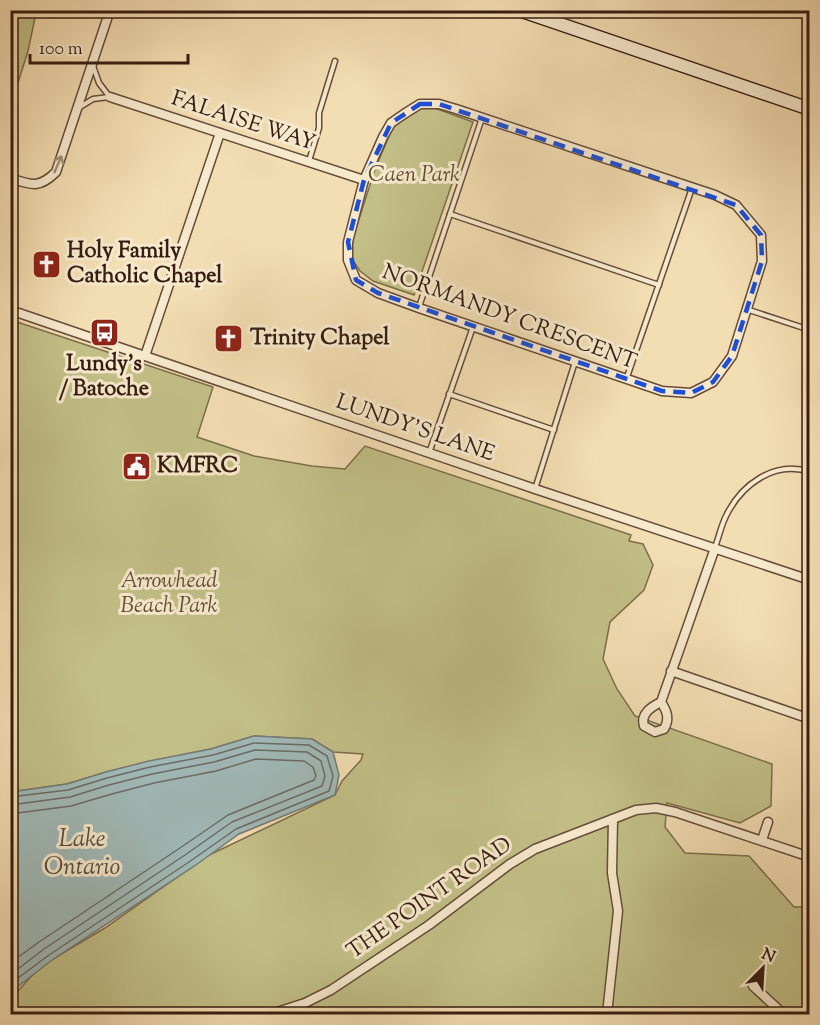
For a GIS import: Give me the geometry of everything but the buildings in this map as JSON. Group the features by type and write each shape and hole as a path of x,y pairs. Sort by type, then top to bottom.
{"main road":[{"path":"519,10 810,109"}],"street":[{"path":"10,178 32,185 47,181 56,172 110,10"},
{"name":"FALAISE WAY","path":"110,97 364,180"},
{"name":"NORMANDY CRESCENT","path":"420,104 439,104 482,117 715,195 736,205 761,235 762,261 732,357 713,382 691,393 662,391 419,308 378,292 356,280 348,260 348,242 364,180 391,123 420,104"},
{"path":"145,356 220,133"},
{"name":"LUNDY'S LANE","path":"10,310 535,489 809,577"},
{"path":"661,702 715,548"},
{"path":"671,671 810,719"},
{"name":"THE POINT ROAD","path":"271,1014 305,1003 331,990 429,925 510,864 535,849 636,810 657,808 675,812 810,857"},
{"path":"607,1014 618,911 612,873 612,819"},
{"path":"762,840 768,822"},
{"path":"753,986 781,1014"}],"lane":[{"path":"309,162 319,128 319,113 335,61"},
{"path":"92,65 99,83 110,97"},
{"path":"78,108 93,99 110,97"},
{"path":"419,308 482,117"},
{"path":"626,379 692,188"},
{"path":"450,214 658,285"},
{"path":"748,309 810,330"},
{"path":"429,453 473,326"},
{"path":"535,489 575,361"},
{"path":"450,394 554,430"},
{"path":"715,548 726,516 746,487 773,471 788,468 810,472"}],"highlighted area":[{"path":"420,104 439,104 736,205 761,235 762,261 732,356 713,382 691,393 662,391 378,293 356,280 348,242 364,180 391,123"}],"green space":[{"path":"11,10 36,13 28,51 11,105"},
{"name":"Caen Park","path":"432,107 473,122 414,295 373,281 360,271 352,259 351,244 375,169 393,127 417,108"},
{"name":"Arrowhead Beach Park","path":"11,320 213,387 197,437 254,456 345,469 365,446 631,535 629,541 643,544 653,565 644,590 610,622 603,659 617,689 635,716 772,764 771,806 740,823 667,803 665,827 685,853 749,856 794,907 809,907 809,1014 11,1014 10,996 17,992 41,966 105,928 207,856 335,795 342,781 361,760 363,754 333,752 312,739 254,736 211,749 106,772 67,784 11,792"}],"water":[{"name":"Lake Ontario","path":"254,736 312,739 333,752 339,775 335,795 239,834 52,960 11,992 11,792 67,784 106,772 211,749"}],"place":[{"name":"Holy Family Catholic Chapel","path":"46,265"},
{"name":"Lundy's / Batoche","path":"104,333"},
{"name":"Trinity Chapel","path":"229,339"},
{"name":"KMFRC","path":"136,467"}]}
